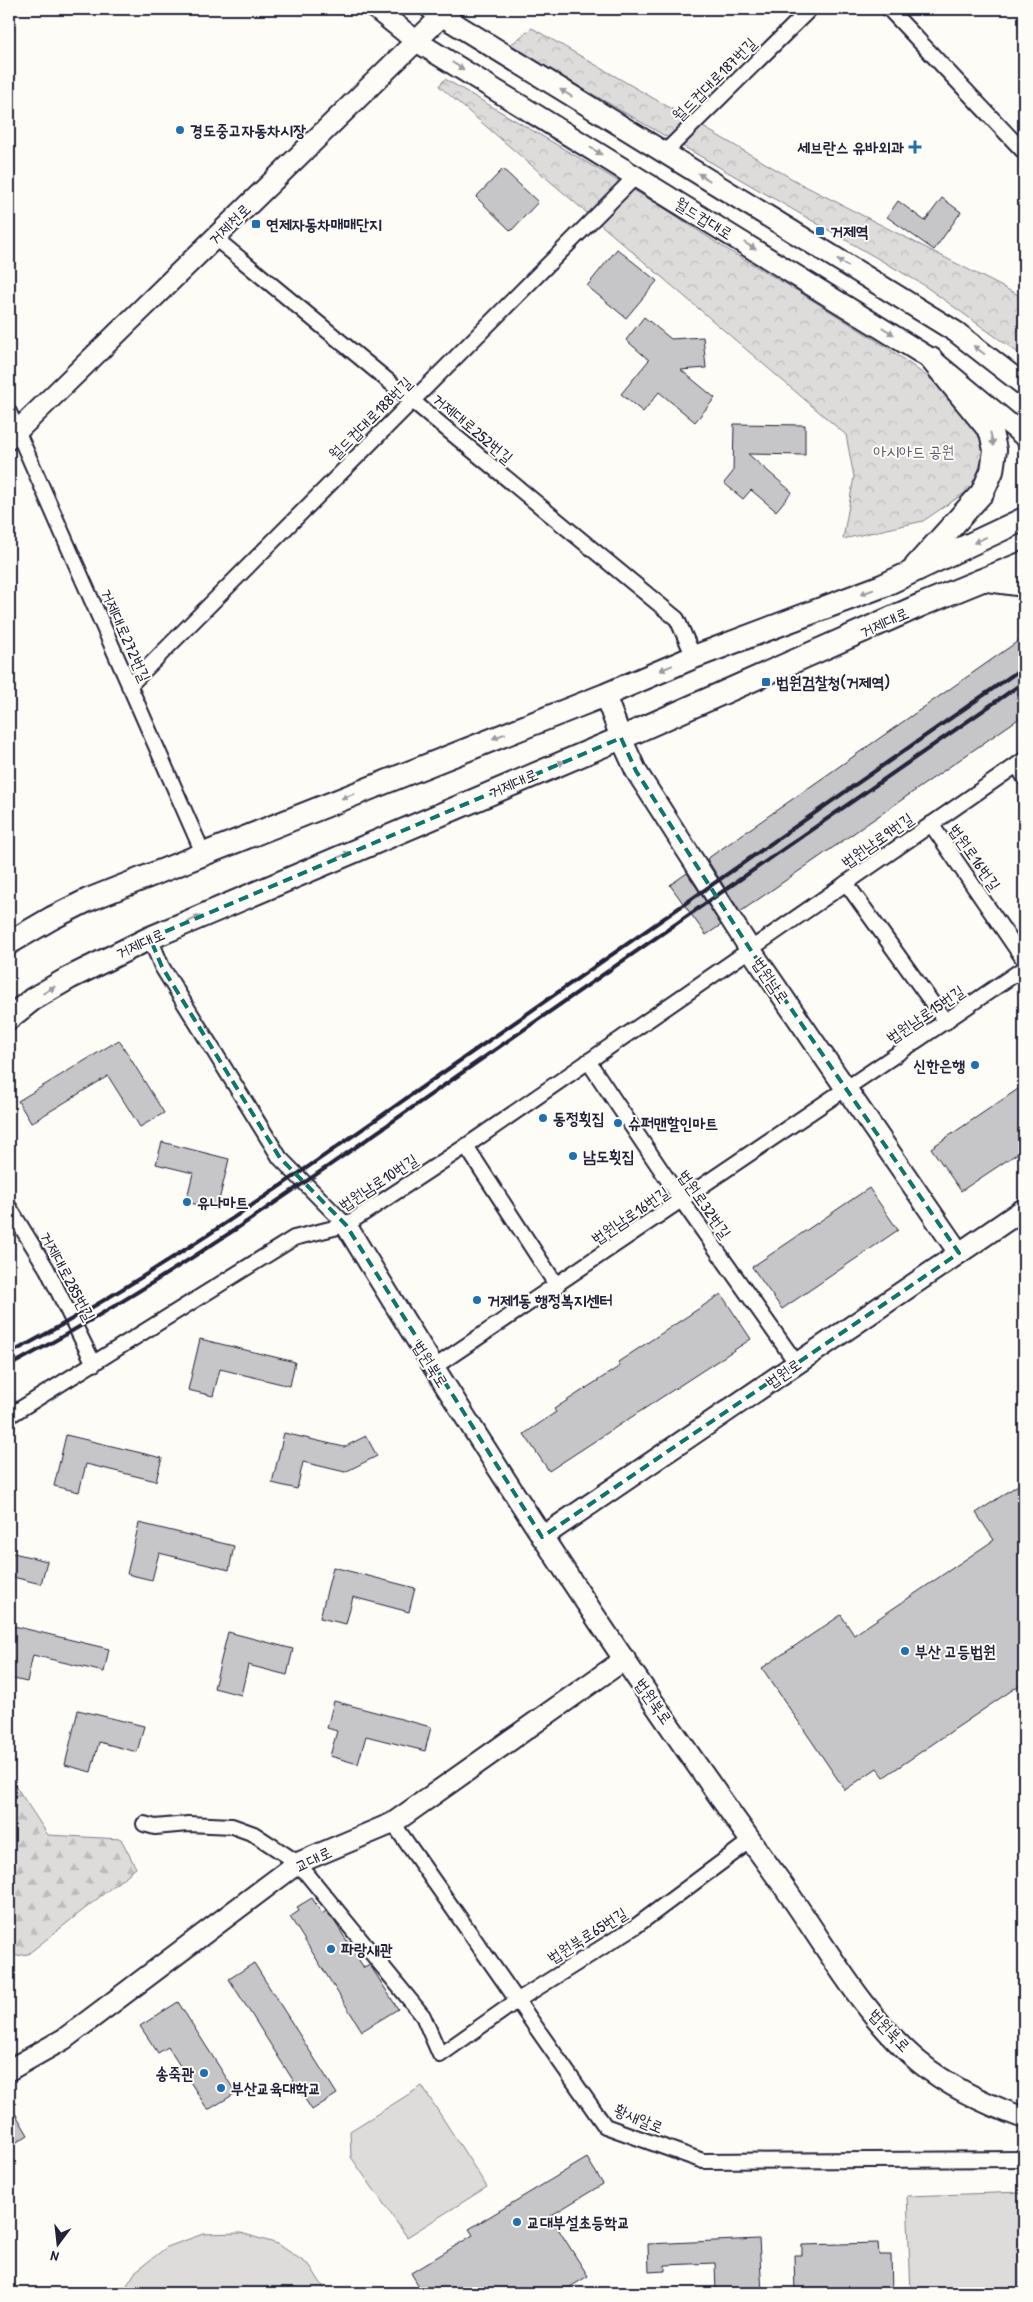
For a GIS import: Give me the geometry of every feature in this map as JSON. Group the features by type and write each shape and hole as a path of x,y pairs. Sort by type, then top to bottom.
{"main road":[{"name":"월드컵대로","path":"376,9 416,41 931,359 1024,436"},
{"name":"거제천로","path":"13,435 416,41 440,11"},
{"path":"440,11 664,153 956,332 1024,385"},
{"path":"911,572 982,493 992,471 994,450 991,432 931,359"},
{"path":"1001,366 1024,375"},
{"name":"거제대로","path":"9,944 52,918 88,900 605,695 694,657 882,586 1024,519"},
{"name":"거제대로","path":"9,1018 33,999 69,978 150,938 621,738 980,580 1024,563"},
{"path":"980,580 1017,585 1024,584"},
{"name":"법원남로","path":"605,695 636,771 750,949 959,1254"},
{"name":"법원로","path":"542,1537 1024,1209"},
{"name":"법원북로","path":"346,1225 433,1368 542,1537 750,1841 876,2018 919,2062 965,2092 1024,2118"},
{"name":"교대로","path":"9,2070 64,2039 298,1863 393,1824 625,1658"}],"street":[{"name":"월드컵대로187번길","path":"664,153 810,9"},
{"path":"889,9 1024,152"},
{"name":"월드컵대로188번길","path":"130,686 636,176"},
{"name":"거제대로252번길","path":"215,238 677,620 694,657"},
{"name":"거제대로272번길","path":"9,412 13,435 130,686 203,853"},
{"name":"법원남로9번길","path":"750,949 931,824 1022,767"},
{"name":"법원로16번길","path":"931,824 1024,960"},
{"path":"846,883 946,1022"},
{"path":"150,938 162,967 280,1158 346,1225"},
{"name":"법원남로10번길","path":"9,1416 294,1238 346,1225 466,1146 750,949"},
{"name":"법원남로15번길","path":"846,1089 1024,968"},
{"name":"법원로32번길","path":"588,1061 682,1201 797,1364"},
{"name":"법원남로16번길","path":"433,1368 846,1089"},
{"path":"466,1146 557,1286"},
{"name":"거제대로285번길","path":"9,1207 47,1269 94,1364"},
{"path":"144,1824 154,1827 188,1824 232,1826 254,1834 298,1863"},
{"name":"황새알로","path":"393,1824 605,2126 703,2161 1024,2159"},
{"name":"법원북로65번길","path":"298,1863 423,2016 440,2055 518,2000 636,1926 750,1841"}],"highlighted area":[{"path":"621,738 636,771 750,949 959,1253 542,1537 346,1225 280,1158 162,967 150,938"}],"green space":[{"path":"532,28 803,185 1024,298 1024,357 922,284 509,46"},
{"name":"아시아드 공원","path":"445,79 664,208 723,247 885,346 936,383 981,429 986,454 978,484 923,521 843,539 854,477 846,435 439,86"},
{"path":"9,1776 48,1835 121,1839 136,1868 28,1954 9,1957"},
{"path":"422,2086 487,2187 407,2237 351,2157 350,2131"},
{"path":"1024,2192 1024,2293 911,2293 907,2196"},
{"path":"241,2233 278,2244 310,2266 327,2293 122,2293 136,2271 167,2247 203,2234"}],"building":[{"path":"503,169 538,202 511,231 476,197"},
{"path":"942,198 961,212 934,250 887,217 898,201 925,221"},
{"path":"617,249 657,281 626,318 587,286"},
{"path":"644,317 671,339 703,337 706,368 681,370 715,398 695,422 659,392 643,412 621,394 649,360 626,340"},
{"path":"734,424 805,425 805,455 748,454 792,492 776,511 751,490 743,499 724,483 733,472"},
{"path":"1024,637 1024,715 740,912 707,859"},
{"path":"687,873 721,925 706,935 670,885"},
{"path":"119,1040 164,1113 140,1127 108,1076 31,1123 18,1101"},
{"path":"1024,1085 1024,1149 961,1191 931,1148"},
{"path":"162,1142 229,1159 217,1209 186,1202 193,1173 156,1164"},
{"path":"869,1188 898,1230 782,1309 752,1267"},
{"path":"721,1294 751,1339 549,1471 524,1434 556,1412 554,1409 620,1366 618,1362"},
{"path":"200,1339 295,1362 290,1386 220,1369 213,1396 188,1390"},
{"path":"284,1433 344,1447 366,1436 377,1456 345,1472 303,1462 297,1489 272,1483"},
{"path":"66,1435 162,1458 156,1481 86,1464 79,1492 54,1486"},
{"name":"부산 고등법원","path":"1024,1481 1024,1682 884,1777 877,1768 845,1790 762,1668 841,1615 854,1635 994,1540 976,1513"},
{"path":"139,1523 234,1546 229,1570 159,1553 152,1580 127,1574"},
{"path":"9,1552 47,1561 41,1584 9,1576"},
{"path":"333,1567 415,1588 409,1612 353,1597 346,1624 320,1618"},
{"path":"14,1626 109,1649 104,1672 33,1655 27,1682 9,1678 9,1648"},
{"path":"228,1632 293,1649 287,1675 248,1665 241,1695 214,1688"},
{"path":"334,1701 431,1727 425,1751 366,1736 358,1764 330,1756 337,1731 327,1728"},
{"path":"78,1710 144,1726 137,1752 99,1742 91,1772 65,1765"},
{"name":"파랑새관","path":"312,1898 322,1914 326,1911 333,1919 364,1968 370,1965 398,2009 362,2031 290,1917 299,1911 297,1907"},
{"path":"254,1963 337,2094 312,2110 229,1979"},
{"name":"송죽관","path":"178,2002 236,2093 208,2110 168,2047 158,2053 140,2026"},
{"path":"9,2103 28,2135 9,2147"},
{"name":"교대부설초등학교","path":"587,2158 603,2184 550,2216 588,2276 560,2293 487,2293 483,2286 471,2293 423,2293 411,2273 473,2235 469,2229"},
{"path":"759,2239 762,2293 716,2293 715,2263 665,2265 665,2271 649,2272 648,2244"},
{"path":"878,2243 879,2255 891,2255 892,2293 795,2293 794,2255 802,2255 802,2245"}],"railway":[{"path":"9,1354 68,1322 238,1215 1024,667"},
{"path":"9,1366 129,1297 245,1223 360,1145 1024,682"}],"place":[{"name":"경도중고자동차시장","path":"180,130"},
{"name":"세브란스 유바외과","path":"915,147"},
{"name":"연제자동차매매단지","path":"256,224"},
{"name":"거제역","path":"820,231"},
{"name":"법원검찰청(거제역)","path":"766,682"},
{"name":"신한은행","path":"975,1065"},
{"name":"동정횟집","path":"543,1118"},
{"name":"슈퍼맨할인마트","path":"618,1123"},
{"name":"남도횟집","path":"573,1156"},
{"name":"유나마트","path":"187,1202"},
{"name":"거제1동 행정복지센터","path":"477,1300"},
{"name":"부산 고등법원","path":"905,1651"},
{"name":"파랑새관","path":"331,1949"},
{"name":"송죽관","path":"204,2073"},
{"name":"부산교육대학교","path":"221,2088"},
{"name":"교대부설초등학교","path":"517,2222"}]}
